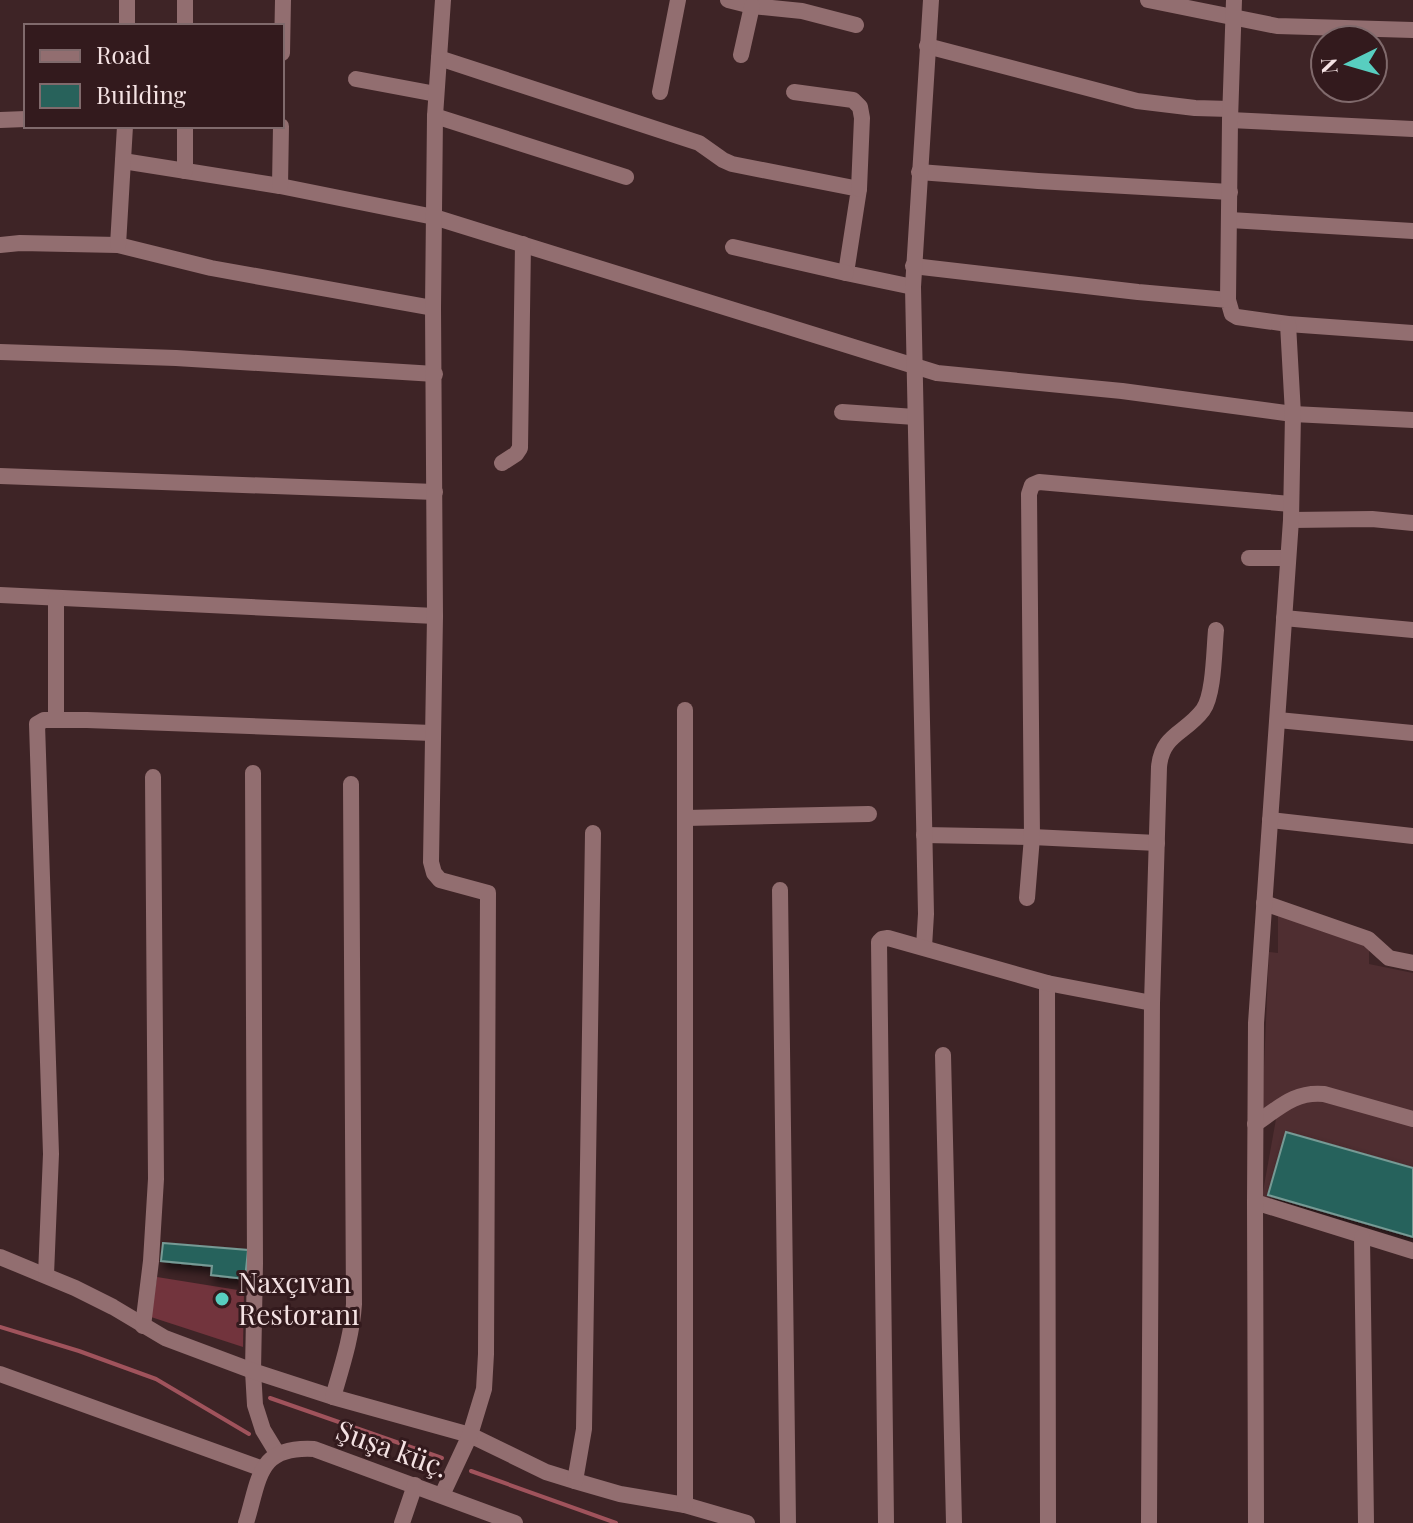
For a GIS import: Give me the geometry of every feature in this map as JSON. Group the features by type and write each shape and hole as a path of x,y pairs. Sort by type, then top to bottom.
{"street":[{"path":"127,0 127,24"},
{"path":"185,0 185,24"},
{"path":"283,0 283,24"},
{"path":"442,1495 470,1435 484,1389 488,893 440,880 431,862 435,616 435,116 443,0"},
{"path":"660,92 678,0"},
{"path":"728,0 752,6 802,11 856,25"},
{"path":"924,947 913,266 931,0"},
{"path":"1148,0 1277,26 1413,30"},
{"path":"1234,0 1228,300 1232,314 1288,324 1413,333"},
{"path":"741,55 752,6"},
{"path":"927,46 1137,101 1230,115 1413,129"},
{"path":"439,58 699,143 732,164 859,189"},
{"path":"356,79 436,94"},
{"path":"794,92 853,100 860,107 859,189 846,273"},
{"path":"435,116 626,177"},
{"path":"0,120 24,119"},
{"path":"118,245 125,128"},
{"path":"185,128 185,171"},
{"path":"280,186 281,128"},
{"path":"123,161 280,186 434,217 915,368 967,377 1122,391 1293,414 1413,420"},
{"path":"919,172 1230,192"},
{"path":"1230,220 1413,231"},
{"path":"502,463 520,448 523,244"},
{"path":"0,245 118,245 211,268 433,308"},
{"path":"733,247 913,287"},
{"path":"913,266 1228,300"},
{"path":"1256,1523 1256,1023 1291,512 1293,414 1288,324"},
{"path":"0,352 176,358 435,374"},
{"path":"842,412 915,417"},
{"path":"0,476 435,492"},
{"path":"1027,898 1032,837 1029,494 1032,485 1039,482 1413,523"},
{"path":"1249,558 1287,558"},
{"path":"0,595 435,616"},
{"path":"56,598 56,720"},
{"path":"1284,618 1413,630"},
{"path":"1149,1523 1152,1003 1160,754 1167,742 1183,731 1204,709 1209,695 1216,630"},
{"path":"685,710 685,1505"},
{"path":"46,1275 51,1154 37,724 44,720 56,720 432,733"},
{"path":"1278,720 1413,733"},
{"path":"246,1523 263,1469 277,1453 263,1430 255,1405 253,1371 253,773"},
{"path":"143,1326 156,1179 153,777"},
{"path":"333,1397 348,1346 354,1304 351,784"},
{"path":"686,818 869,814"},
{"path":"1270,820 1413,836"},
{"path":"575,1481 584,1429 593,833"},
{"path":"924,835 1157,843"},
{"path":"780,890 788,1523"},
{"path":"1264,903 1368,939 1389,958 1413,963"},
{"path":"886,1523 879,942 888,938 1047,983 1152,1003"},
{"path":"1047,983 1048,1523"},
{"path":"943,1055 954,1523"},
{"path":"1255,1124 1280,1106 1309,1093 1324,1094 1413,1119"},
{"path":"1255,1202 1413,1251"},
{"path":"1362,1237 1366,1523"},
{"path":"0,1257 100,1301 165,1338 253,1371 470,1435 546,1472 575,1481 620,1494 685,1505 747,1523"},
{"path":"0,1374 263,1469"},
{"name":"Şuşa küç.","path":"277,1453 289,1449 314,1449 515,1523"},
{"path":"402,1523 415,1485"}],"shaded area":[{"path":"1278,914 1369,945 1369,964 1413,973 1413,1243 1262,1197 1276,1119 1262,1112 1269,952 1278,953"},
{"path":"157,1277 244,1291 243,1347 151,1317"}],"building":[{"path":"1286,1132 1413,1168 1413,1237 1268,1195"},
{"path":"163,1243 248,1250 245,1279 211,1275 212,1266 161,1261"}],"waterway":[{"path":"0,1327 156,1379 249,1434"},
{"path":"270,1398 442,1458"},
{"path":"471,1471 616,1523"}],"place":[{"name":"Naxçıvan Restoranı","path":"222,1299"}]}
